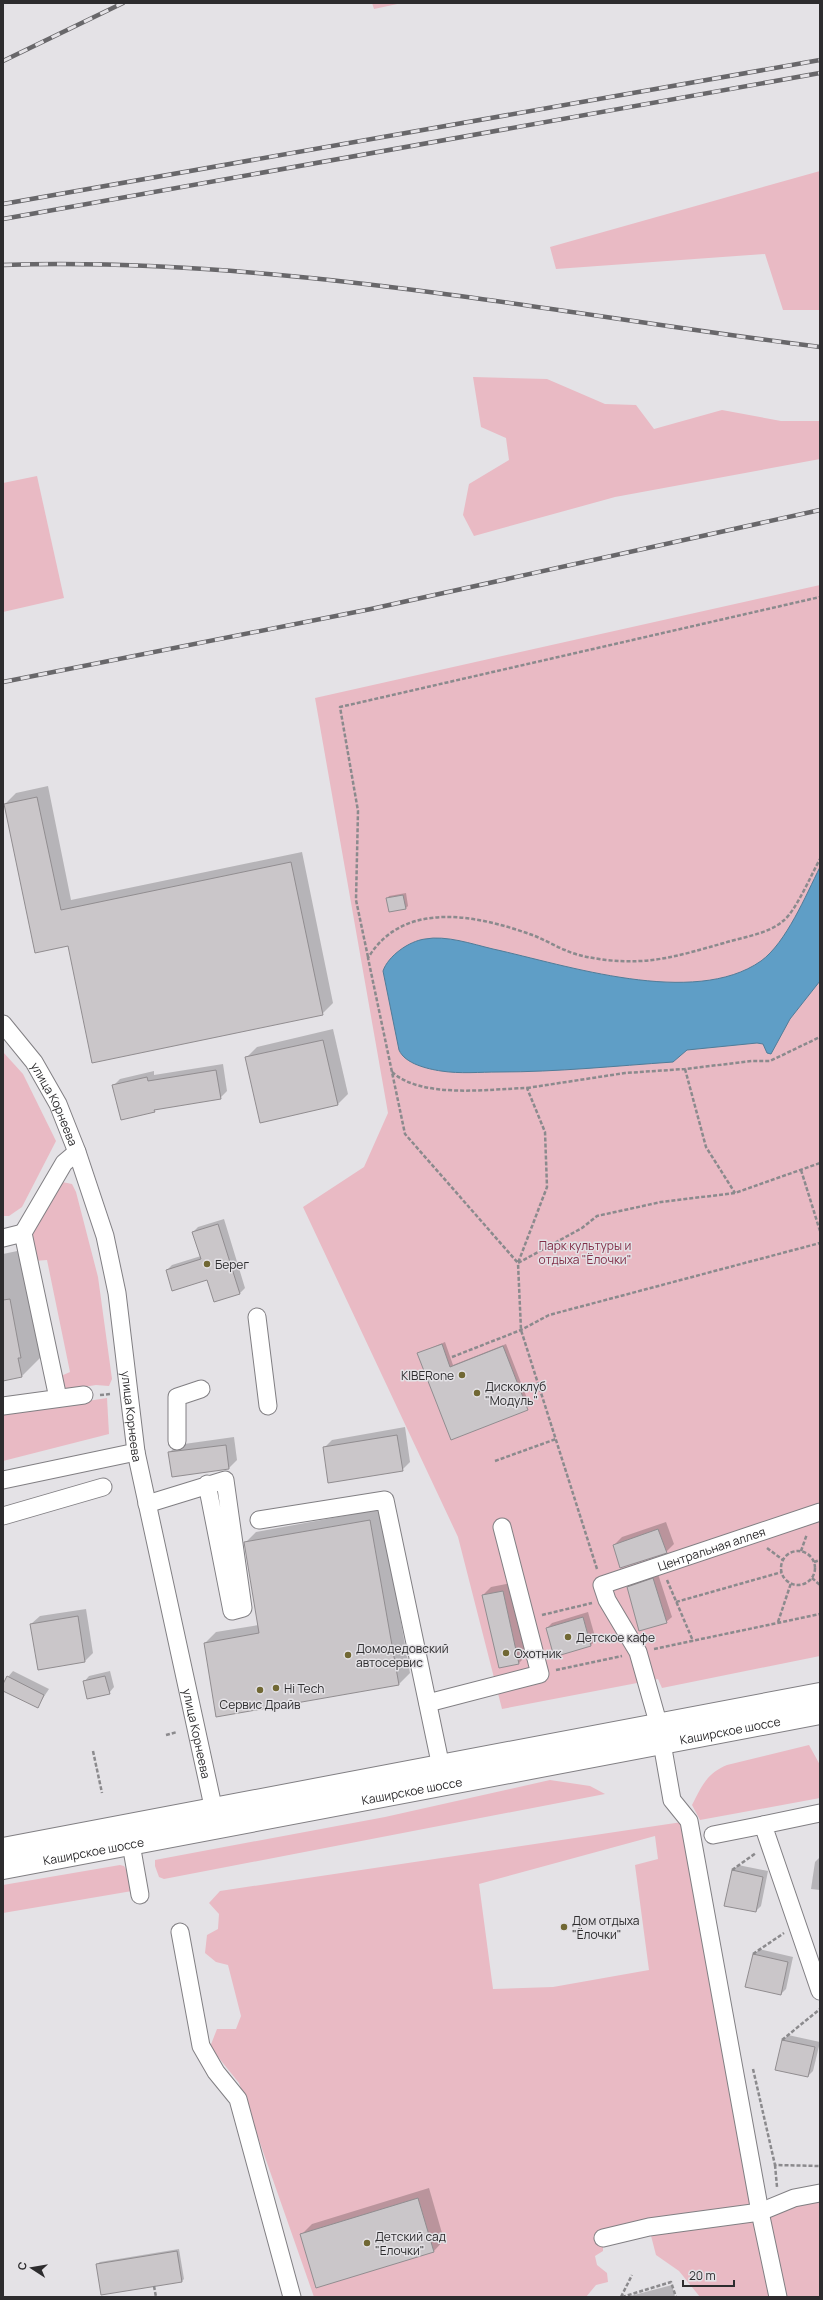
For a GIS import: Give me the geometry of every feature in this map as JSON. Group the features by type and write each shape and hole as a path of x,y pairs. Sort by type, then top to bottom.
{"main road":[{"name":"Каширское шоссе","path":"3,1848 215,1819 661,1735 820,1694"},
{"name":"Каширское шоссе","path":"3,1868 131,1844 215,1819 441,1767 820,1713"}],"street":[{"name":"улица Корнеева","path":"3,1024 43,1075 58,1104 77,1152 103,1229 114,1274 136,1452 215,1819"},
{"path":"58,1398 23,1233 64,1163 77,1152"},
{"path":"3,1238 23,1233"},
{"path":"257,1317 268,1406"},
{"path":"176,1441 177,1397 201,1389"},
{"path":"3,1406 84,1395"},
{"path":"3,1480 136,1452"},
{"path":"147,1504 207,1484 225,1480 243,1608 232,1611 207,1484"},
{"path":"3,1516 103,1486"},
{"path":"259,1520 385,1500 441,1767"},
{"name":"Центральная аллея","path":"605,1592 661,1567 820,1512"},
{"path":"428,1704 540,1674 502,1527"},
{"path":"605,1592 638,1652 648,1681 661,1735 672,1800 689,1821 760,2212 778,2297"},
{"path":"713,1835 820,1813"},
{"path":"763,1825 820,1991"},
{"path":"131,1844 140,1894"},
{"path":"180,1932 201,2046 216,2072 238,2099 292,2297"},
{"path":"603,2238 649,2228 760,2212 794,2198 820,2193"}],"path":[{"path":"518,1263 405,1134 356,900 358,811 340,707 820,597"},
{"path":"368,958 379,942 396,929 419,919 439,917 505,927 537,936 571,953 591,957 633,962 665,959 762,932 779,925 789,916 820,859"},
{"path":"392,1072 406,1082 424,1087 460,1089 527,1088 625,1073 685,1069 752,1061 770,1062 820,1037"},
{"path":"685,1069 706,1147 735,1193"},
{"path":"526,1618 605,1592 521,1330 518,1263 547,1187 545,1132 527,1088"},
{"path":"518,1263 582,1228 597,1216 661,1202 735,1193 820,1163"},
{"path":"801,1170 820,1231"},
{"path":"452,1357 521,1330 549,1315 820,1244"},
{"path":"495,1461 556,1439"},
{"path":"796,1550 807,1553 814,1562 815,1567 812,1578 803,1584 791,1583 787,1581 782,1572 783,1560 790,1552 796,1550"},
{"path":"814,1562 820,1560"},
{"path":"661,1567 693,1640"},
{"path":"676,1602 782,1572"},
{"path":"812,1578 820,1585"},
{"path":"778,1622 791,1583"},
{"path":"540,1674 820,1614"},
{"path":"166,1735 177,1732"},
{"path":"93,1751 102,1793"},
{"path":"732,1870 770,1843"},
{"path":"753,1954 797,1924"},
{"path":"782,2040 820,2009"},
{"path":"621,2297 632,2275"},
{"path":"621,2297 671,2282 676,2297"},
{"path":"154,2286 156,2297"}],"green space":[{"path":"372,3 402,3 374,9"},
{"path":"820,171 820,310 783,310 765,254 556,269 550,247"},
{"path":"473,377 547,379 605,404 636,405 654,429 722,410 781,421 820,421 820,459 615,497 474,536 463,515 469,484 509,460 506,438 481,427"},
{"path":"37,476 64,598 3,612 3,483"},
{"name":"Парк культуры и отдыха \"Ёлочки\"","path":"820,585 820,1656 662,1688 658,1679 502,1709 458,1537 303,1207 364,1167 388,1113 315,698"},
{"path":"3,1052 23,1074 56,1141 22,1207 9,1216 3,1216"},
{"path":"62,1182 72,1184 76,1192 98,1277 112,1379 109,1386 96,1385 65,1390 61,1376 70,1372 47,1260 34,1261 31,1234"},
{"path":"107,1398 109,1434 3,1461 3,1414"},
{"path":"809,1745 820,1765 820,1798 700,1820 692,1805 705,1781 714,1772 727,1765"},
{"path":"550,1780 590,1786 605,1794 164,1879 159,1877 155,1866 155,1860 385,1817"},
{"path":"682,1822 756,2221 795,2202 820,2198 820,2297 700,2297 679,2271 656,2255 649,2228 603,2238 603,2251 595,2256 597,2265 607,2273 608,2282 596,2285 586,2297 314,2297 239,2083 210,2047 217,2029 236,2029 241,2016 228,1965 216,1962 205,1953 207,1935 218,1929 219,1914 209,1903 220,1891","holes":["655,1836 658,1859 635,1865 649,1970 553,1987 493,1989 479,1884"]},
{"path":"120,1865 124,1866 127,1871 132,1891 3,1913 3,1885"}],"water":[{"path":"820,867 820,981 790,1019 771,1054 767,1053 763,1044 757,1043 687,1050 673,1062 542,1071 463,1073 441,1071 417,1065 406,1059 399,1050 383,971 389,960 394,955 412,943 419,940 433,938 450,939 556,964 629,979 666,982 701,981 733,975 761,961 770,953 779,943 795,918"}],"building":[{"path":"37,797 61,910 291,862 323,1015 92,1063 68,946 35,953 4,804"},
{"path":"403,895 406,909 389,912 386,898"},
{"path":"323,1040 338,1105 260,1123 245,1057"},
{"path":"216,1070 221,1099 154,1110 155,1112 121,1120 112,1085 147,1077 148,1081"},
{"name":"Берег","path":"218,1224 240,1294 214,1302 207,1280 172,1291 166,1270 201,1259 192,1232"},
{"path":"10,1299 21,1358 18,1358 22,1377 3,1381 3,1300"},
{"name":"Дискоклуб \"Модуль\"","path":"442,1344 450,1367 503,1346 528,1410 451,1440 417,1353"},
{"path":"397,1435 403,1471 328,1483 323,1447"},
{"path":"226,1445 229,1469 172,1477 168,1452"},
{"path":"370,1520 399,1685 216,1717 204,1643 259,1633 244,1542"},
{"path":"658,1529 667,1553 620,1568 613,1545"},
{"path":"653,1578 667,1623 639,1631 627,1587"},
{"path":"503,1591 519,1664 499,1668 482,1595"},
{"path":"78,1616 85,1662 38,1670 30,1624"},
{"name":"Детское кафе","path":"583,1617 591,1646 554,1657 546,1628"},
{"path":"7,1676 44,1695 38,1708 3,1691 3,1684"},
{"path":"105,1676 110,1694 87,1699 83,1681"},
{"path":"732,1870 763,1877 756,1912 724,1906"},
{"path":"753,1954 788,1962 781,1995 745,1987"},
{"path":"782,2040 815,2047 808,2077 775,2070"},
{"name":"Детский сад \"Елочки\"","path":"418,2198 434,2252 316,2288 300,2234"},
{"path":"177,2251 182,2282 101,2295 96,2264"}],"railway":[{"path":"3,61 123,3"},
{"path":"3,204 820,60"},
{"path":"3,219 820,73"},
{"path":"3,265 106,265 209,269 311,278 413,290 820,347"},
{"path":"3,682 371,609 820,510"}],"place":[{"name":"Берег","path":"207,1264"},
{"name":"KIBERone","path":"462,1375"},
{"name":"Дискоклуб \"Модуль\"","path":"477,1393"},
{"name":"Детское кафе","path":"568,1637"},
{"name":"Охотник","path":"506,1653"},
{"name":"Домодедовский автосервис","path":"348,1655"},
{"name":"Hi Tech","path":"276,1688"},
{"name":"Сервис Драйв","path":"260,1690"},
{"name":"Дом отдыха \"Ёлочки\"","path":"564,1927"},
{"name":"Детский сад \"Елочки\"","path":"367,2243"}]}
